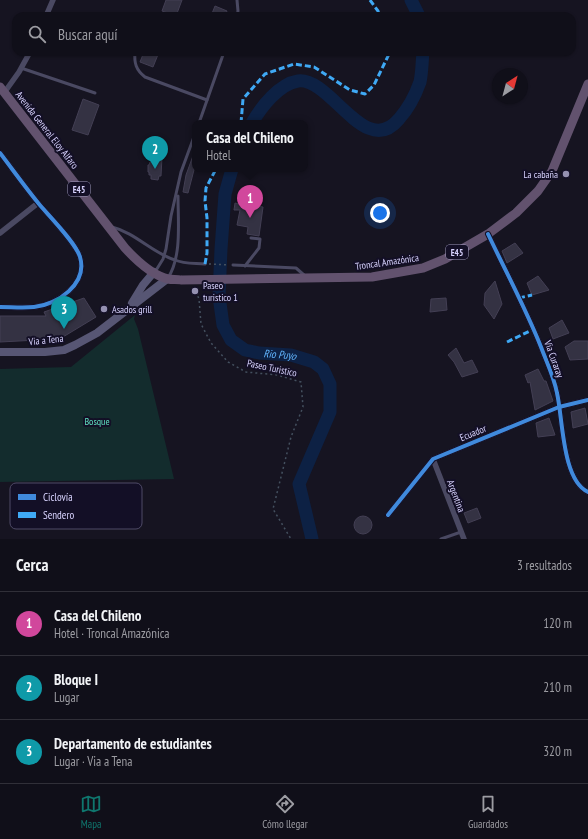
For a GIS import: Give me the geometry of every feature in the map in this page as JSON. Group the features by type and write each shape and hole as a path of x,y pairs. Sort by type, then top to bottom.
{"highway":[{"name":"Troncal Amazónica","path":"203,279 372,277 417,269 445,259 488,234 516,213 538,191 552,171 588,84"},
{"name":"Avenida General Eloy Alfaro","path":"2,90 137,261 167,279 203,279"}],"main road":[{"name":"Via a Tena","path":"130,307 143,285 154,272"},
{"name":"Via a Tena","path":"0,352 45,352 64,350 97,333 167,279"}],"street":[{"path":"48,12 52,0"},
{"path":"2,90 21,68 28,56"},
{"path":"0,153 38,203 71,242 80,257 81,271 77,281 70,290 57,300 35,307 0,307"},
{"path":"0,233 38,203"},
{"name":"Via Curaray","path":"488,234 533,325 553,377 568,464 576,482 588,492"},
{"name":"Ecuador","path":"388,515 433,459 559,407 588,400"},
{"name":"Argentina","path":"433,459 464,539"}],"lane":[{"path":"237,0 238,12"},
{"path":"135,56 135,64 145,77 207,100"},
{"path":"200,120 223,56"},
{"path":"21,68 95,93"},
{"path":"167,279 173,270 176,261 178,192 181,172 192,142"},
{"path":"154,272 164,256 170,216 178,192"},
{"path":"108,226 122,230 164,256 176,261 206,264"},
{"path":"245,266 259,248 260,239 251,238"},
{"path":"233,265 296,268 307,278"},
{"path":"441,539 461,532"}],"path":[{"path":"206,264 233,265"}],"green space":[{"name":"Bosque","path":"135,315 134,319 138,329 174,479 0,482 0,369 71,367"}],"building":[{"path":"166,0 182,0 178,12 162,11"},
{"path":"215,6 227,11 227,12 213,12"},
{"path":"142,56 157,56 153,67 140,62"},
{"path":"83,99 99,105 88,135 72,130"},
{"path":"154,156 162,157 161,176 159,176 158,180 151,179 151,175 149,175 148,172 148,165 150,162 153,162"},
{"path":"192,158 192,172 193,172 188,193 183,192 186,175"},
{"path":"240,195 254,197 252,205 263,207 259,236 247,234 248,227 237,225 240,210 234,210 235,203 239,204"},
{"path":"515,243 523,253 507,263 502,251"},
{"path":"538,276 549,290 532,295 527,283"},
{"path":"495,281 502,304 494,319 484,305 485,293"},
{"path":"84,298 96,317 58,340 0,342 0,316 46,316 44,312"},
{"path":"446,298 447,310 430,312 431,299"},
{"path":"562,320 569,333 553,339 549,328"},
{"path":"574,341 588,341 588,359 570,360 565,347"},
{"path":"456,348 464,363 472,360 478,372 462,377 454,362 448,355"},
{"path":"538,369 544,381 546,381 553,401 535,410 530,382 528,383 525,375"},
{"path":"585,408 588,424 573,428 571,412"},
{"path":"549,418 555,435 538,437 536,423"},
{"path":"477,508 481,518 468,523 464,513"},
{"path":"363,516 369,519 372,525 369,531 363,534 357,531 354,525 357,519"}],"waterway":[{"name":"Rio Puyo","path":"411,0 417,12"},
{"name":"Rio Puyo","path":"254,120 260,110 277,91 291,83 298,81 310,83 323,91 361,124 374,130 386,129 399,119 414,97 420,82 423,56"},
{"name":"Rio Puyo","path":"231,172 225,194 221,249 219,296 223,325 231,340 245,350 259,353 291,355 314,362 323,369 330,384 330,412 299,484 312,539"}],"marked path":[{"path":"370,0 378,12"},
{"path":"241,120 243,99 265,74 294,64 314,67 350,90 365,94 374,85 388,56"},
{"path":"205,264 207,253 206,188 214,172"},
{"path":"519,298 532,295"},
{"path":"507,342 534,329"}],"cycle path":[{"path":"0,153 34,198 78,251 81,267 75,284 69,291 52,302 34,307 0,307"},
{"path":"488,234 529,319 550,370 557,393 568,462 579,485 588,492"},
{"path":"388,515 433,459 559,407 588,400"}],"place":[{"name":"Bloque I","path":"155,169"},
{"name":"La cabaña","path":"566,174"},
{"name":"Casa del Chileno","path":"250,218"},
{"name":"Paseo turistico 1","path":"195,291"},
{"name":"Asados grill","path":"104,309"},
{"name":"Departamento de estudiantes","path":"64,329"}]}
